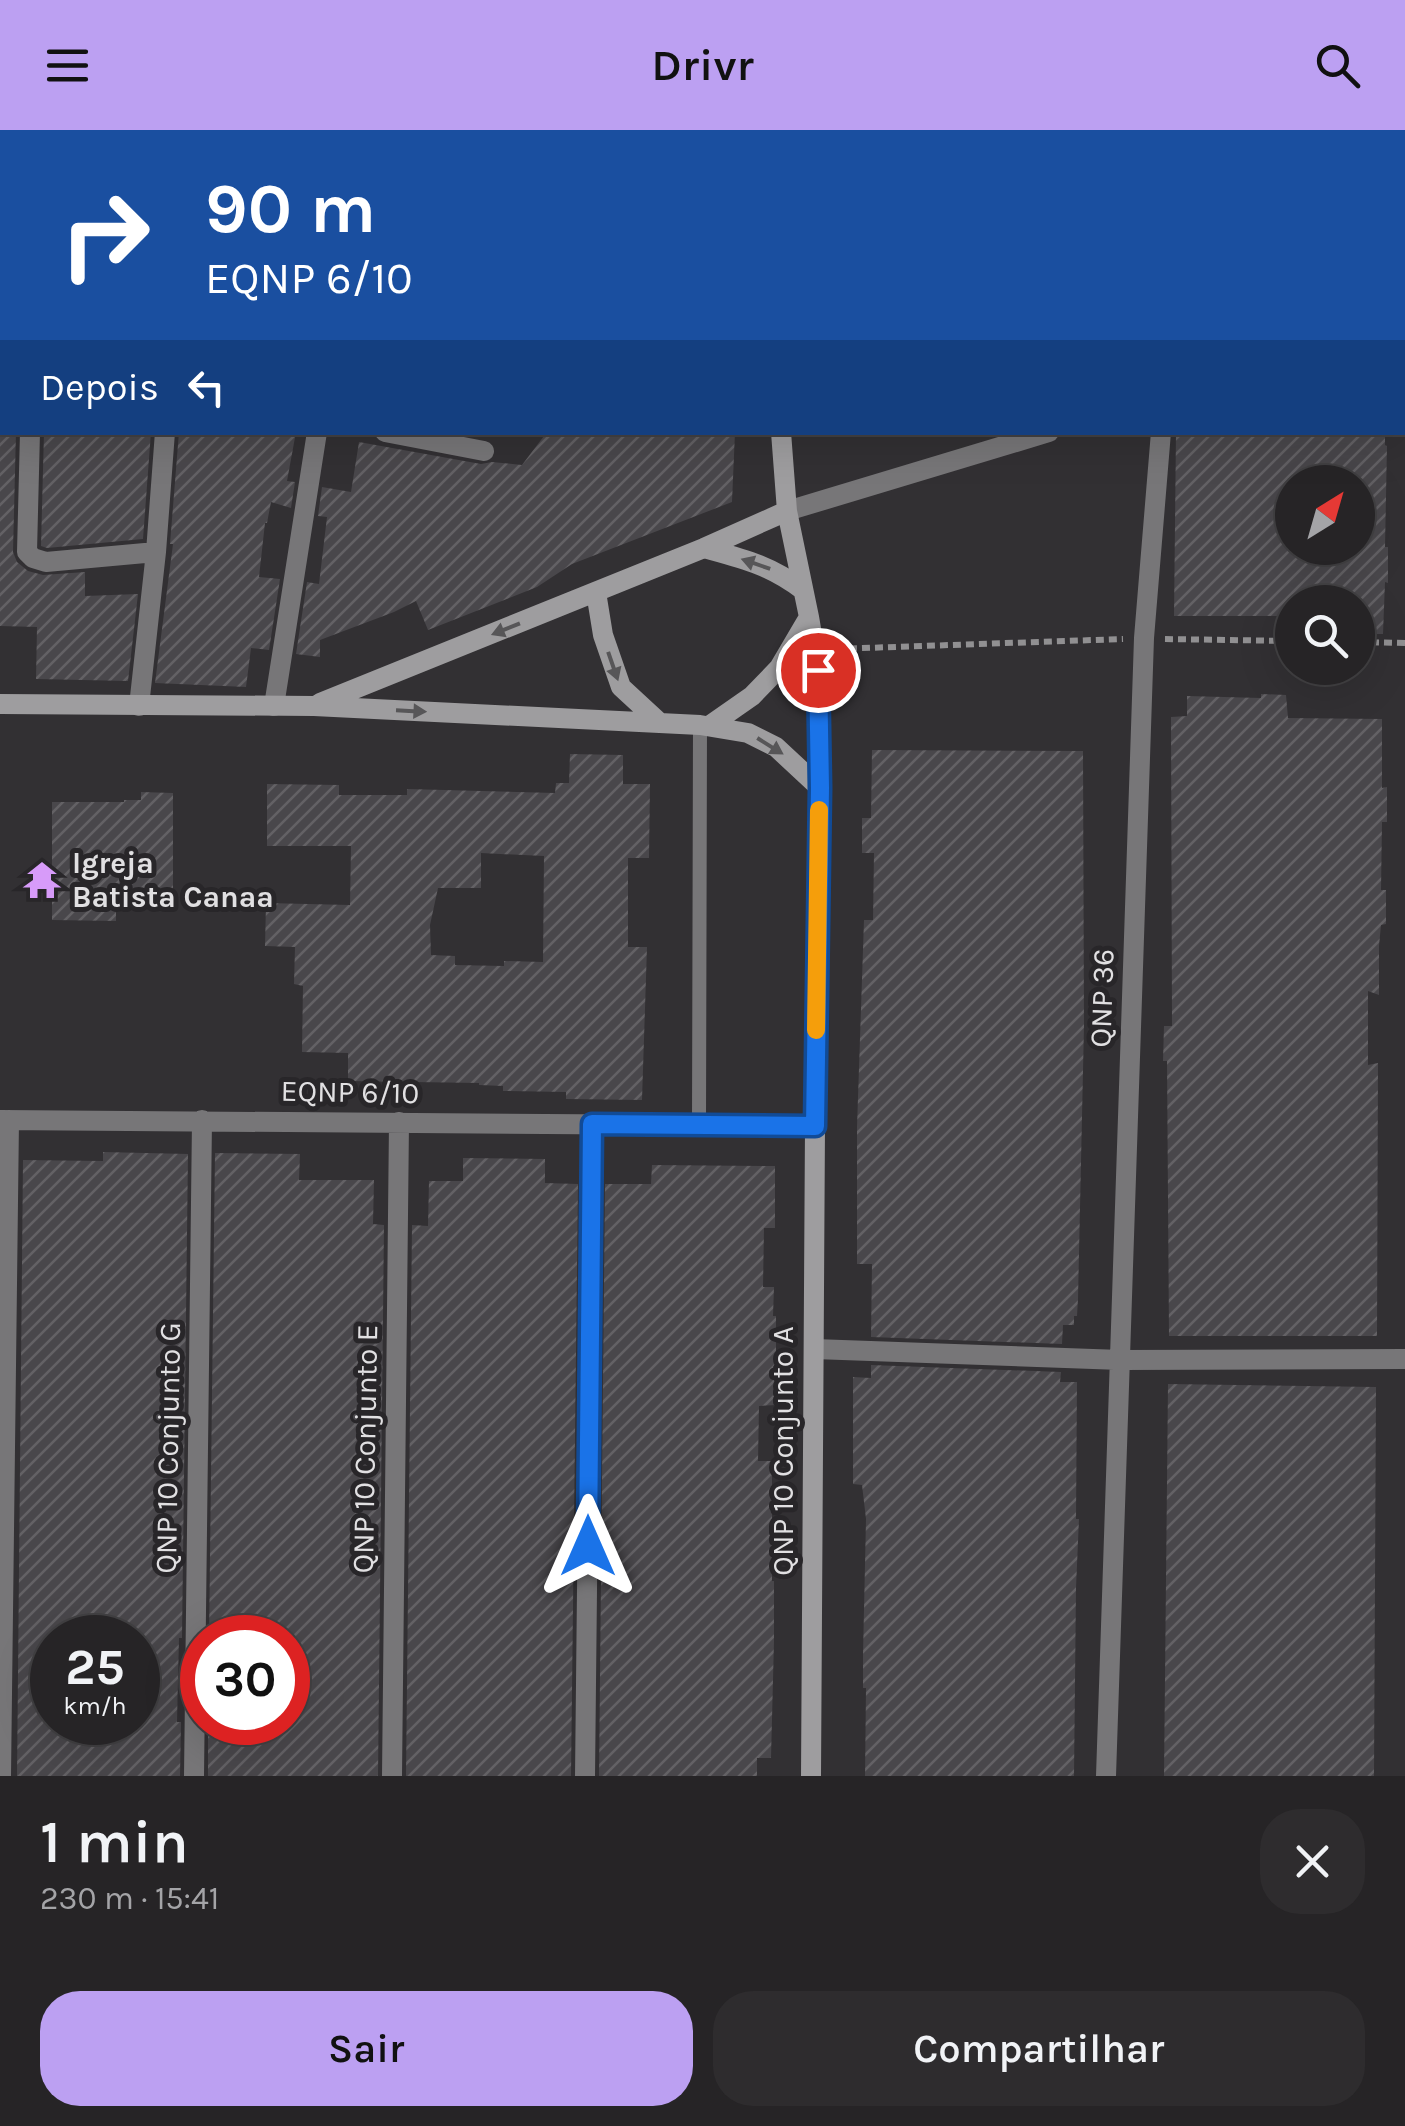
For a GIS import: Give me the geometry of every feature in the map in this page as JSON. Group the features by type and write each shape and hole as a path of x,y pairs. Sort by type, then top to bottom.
{"street":[{"path":"30,435 27,552 32,558 46,562 156,552"},
{"path":"139,706 165,435"},
{"path":"274,706 317,435"},
{"path":"402,435 484,450"},
{"path":"704,726 752,696 779,668 809,617 786,511 781,435"},
{"path":"314,706 786,511 1039,435"},
{"name":"QNP 36","path":"1106,1776 1144,638 1160,435"},
{"path":"704,548 762,565 803,590"},
{"path":"596,592 603,635 621,687 660,723"},
{"name":"QNP 10 Conjunto A","path":"809,617 816,660 820,788 811,1776"},
{"path":"0,704 314,706 704,726 748,733 776,747 820,788"},
{"path":"1,1776 5,1120"},
{"name":"EQNP 6/10","path":"5,1120 815,1126"},
{"name":"QNP 10 Conjunto G","path":"194,1776 202,1120"},
{"name":"QNP 10 Conjunto E","path":"392,1776 398,1122"},
{"path":"585,1776 592,1124"},
{"path":"814,1349 1121,1360 1405,1358"}],"lane":[{"path":"699,1125 704,726"}],"path":[{"path":"816,660 1144,638 1275,641"},
{"path":"1375,642 1405,643"}],"building":[{"path":"0,435 16,435 13,552 17,562 28,571 43,575 85,572 85,596 138,594 128,681 36,679 37,627 0,626"},
{"path":"44,435 151,435 143,539 41,546"},
{"path":"179,435 295,435 287,481 295,482 291,508 271,502 265,523 259,577 280,579 269,650 251,648 246,687 155,683"},
{"path":"545,435 735,435 732,502 572,564 537,587 428,630 416,601 320,640 320,657 296,654 307,582 319,584 327,517 318,516 322,487 351,492 359,442 481,464 522,465"},
{"path":"1176,435 1385,435 1388,583 1385,582 1383,634 1375,634 1375,585 1275,585 1275,616 1174,616"},
{"path":"1261,694 1286,695 1288,718 1382,719 1382,788 1387,787 1387,822 1382,822 1381,890 1386,890 1386,924 1381,925 1379,995 1368,991 1368,1065 1378,1063 1377,1336 1169,1336 1167,1061 1163,1061 1164,1026 1172,1026 1171,717 1187,716 1187,696 1261,698"},
{"path":"872,750 1083,751 1084,1026 1078,1299 1074,1325 1063,1325 1062,1344 871,1337 872,1264 857,1264 857,1127 864,920 873,920 874,853 862,853 862,818 871,818"},
{"path":"570,754 623,755 623,784 650,784 649,858 628,858 628,947 647,947 642,1100 566,1099 566,1092 503,1091 503,1086 479,1083 348,1081 348,1053 302,1052 303,986 294,984 295,947 265,946 266,903 350,905 351,846 267,846 267,784 339,785 339,795 407,795 407,789 555,793 556,783 569,783","holes":["481,853 544,856 543,962 455,965 455,956 431,955 430,925 438,888 481,888"]},
{"path":"141,792 173,793 173,907 116,907 116,921 52,920 52,802 124,802 141,800"},
{"path":"103,1152 188,1154 182,1615 177,1722 180,1776 17,1776 23,1160 103,1161"},
{"path":"215,1153 300,1154 299,1180 374,1180 373,1224 384,1225 378,1776 208,1776 208,1745 310,1745 310,1615 209,1615"},
{"path":"463,1158 545,1159 545,1183 578,1184 571,1776 406,1776 412,1225 428,1226 429,1181 463,1181"},
{"path":"652,1165 775,1166 775,1228 764,1228 763,1287 774,1287 776,1405 759,1406 758,1461 772,1461 771,1758 757,1758 757,1776 599,1776 605,1184 651,1184"},
{"path":"871,1365 1061,1372 1060,1382 1077,1382 1079,1519 1074,1776 865,1776 866,1519 862,1485 853,1484 853,1377 871,1378"},
{"path":"1168,1384 1376,1387 1374,1776 1164,1776"}],"slow traffic":[{"path":"816,1030 819,810"}],"place":[{"name":"Igreja Batista Canaa","path":"42,880"}],"route":[{"path":"588,1546 592,1124 815,1126 818,670"}]}
